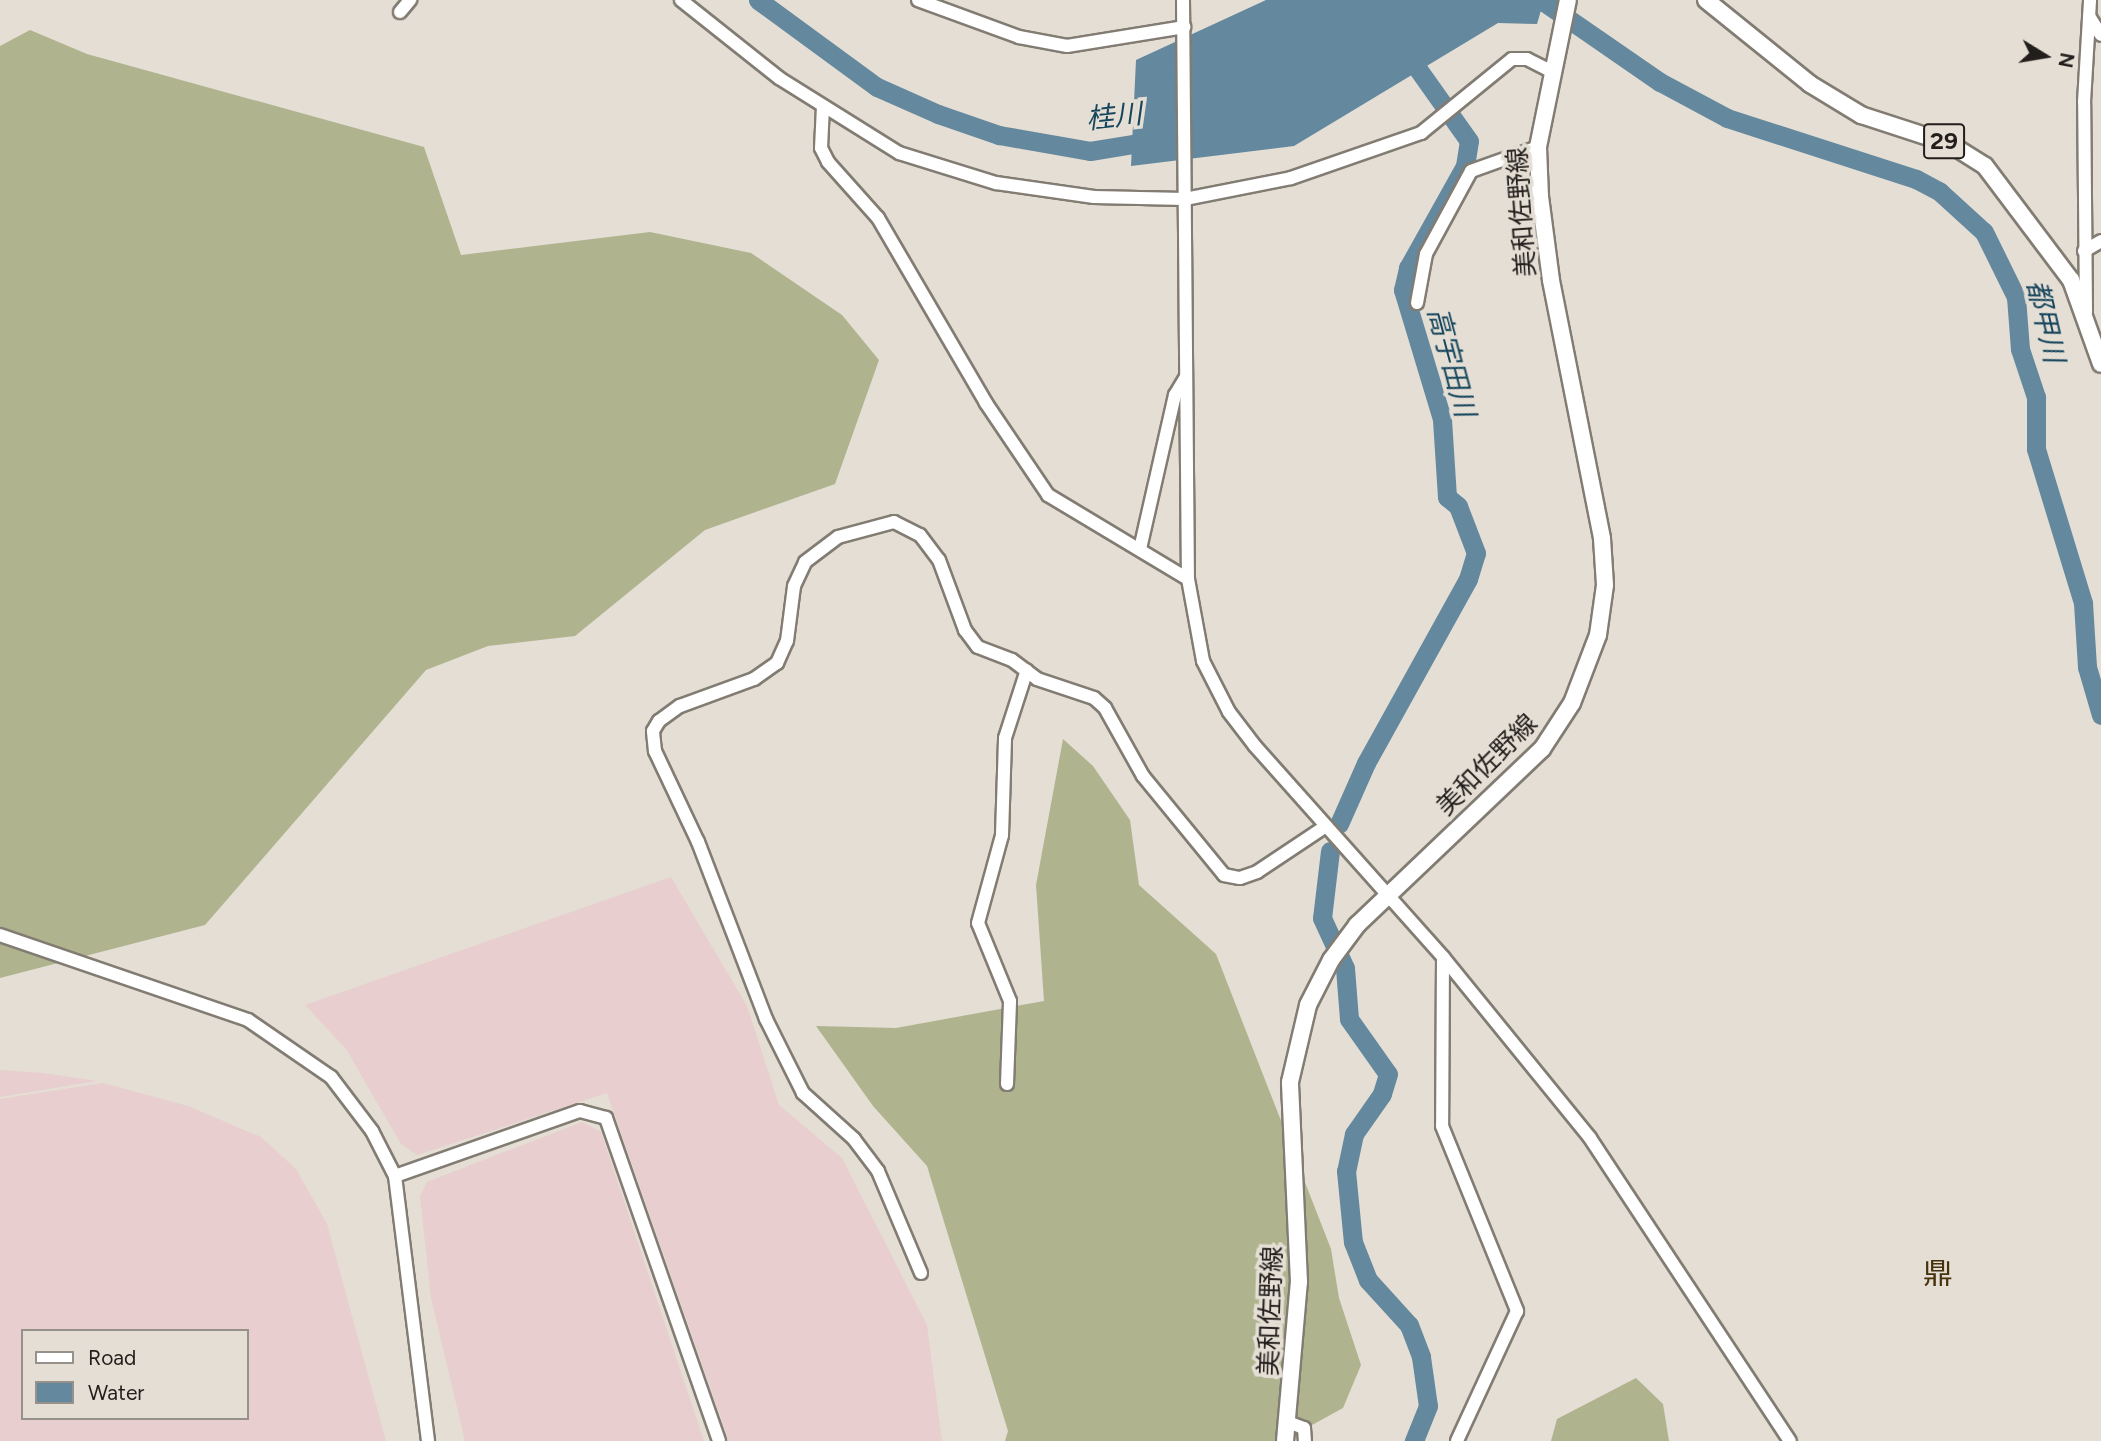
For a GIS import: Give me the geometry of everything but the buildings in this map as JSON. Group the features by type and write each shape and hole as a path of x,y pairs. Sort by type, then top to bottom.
{"main road":[{"name":"美和佐野線","path":"1285,1441 1299,1282 1290,1082 1308,1005 1342,942 1387,895 1542,749 1572,703 1598,635 1605,585 1602,538 1543,238 1538,147 1568,0"},
{"name":"29","path":"1706,0 1810,84 1861,115 1950,144 1985,166 2027,215 2086,312 2101,365"}],"street":[{"path":"400,12 411,0"},
{"path":"681,0 823,106 899,153 996,183 1083,196 1185,196 1348,162 1410,138 1452,111 1512,59 1527,59 1553,68"},
{"path":"918,0 1018,37 1067,46 1184,29"},
{"path":"1183,0 1188,579 1196,640 1220,697 1326,826 1443,957 1604,1157 1790,1441"},
{"path":"2086,312 2084,251 2090,0"},
{"path":"2089,16 2101,35"},
{"path":"823,106 821,148 828,162 886,229 986,403 1041,485 1056,503 1188,579"},
{"path":"1417,303 1426,254 1471,171 1538,147"},
{"path":"2084,251 2101,241"},
{"path":"1140,549 1177,387 1186,377"},
{"path":"921,1273 878,1171 854,1139 803,1093 765,1019 698,842 655,751 653,731 680,706 754,679 777,663 787,641 794,586 806,562 838,537 882,522 908,527 930,547 970,639 1105,708 1143,776 1227,877 1257,872 1326,826"},
{"path":"1007,1084 1010,1001 978,923 1002,835 1005,738 1027,670"},
{"path":"0,935 220,1010 278,1036 331,1077 372,1131 395,1176 428,1441"},
{"path":"1443,957 1442,1126 1517,1311 1457,1441"},
{"path":"395,1176 580,1111 606,1118 719,1441"},
{"path":"1288,1422 1304,1428 1304,1441"}],"shaded area":[{"path":"671,877 747,1006 779,1105 842,1158 927,1325 942,1441 729,1441 607,1093 417,1155 401,1144 346,1049 305,1005"},
{"path":"0,1070 43,1073 97,1081 0,1097"},
{"path":"103,1083 188,1106 261,1137 296,1169 327,1224 386,1441 0,1441 0,1099"},
{"path":"582,1122 601,1132 704,1441 465,1441 431,1298 420,1196 427,1182"}],"green space":[{"path":"30,30 87,54 424,147 461,255 650,232 751,253 842,315 879,360 835,484 705,530 575,636 488,646 426,670 205,925 0,978 0,46"},
{"path":"1063,739 1093,766 1130,820 1139,885 1216,954 1331,1249 1339,1298 1361,1365 1343,1408 1283,1441 1005,1441 1008,1431 927,1166 873,1106 816,1026 896,1028 1044,1001 1036,885"},
{"path":"1636,1378 1663,1404 1669,1441 1551,1441 1557,1419"}],"water":[{"path":"1266,0 1544,0 1537,24 1498,23 1294,146 1131,166 1136,60"}],"waterway":[{"name":"桂川","path":"758,0 877,87 938,114 999,135 1090,151 1158,140"},
{"name":"都甲川","path":"1541,0 1660,82 1727,118 1916,179 1940,192 1984,232 2016,297 2020,349 2036,397 2036,449 2083,603 2087,667 2101,715"},
{"name":"高宇田川","path":"1339,824 1366,763 1468,579 1476,553 1458,506 1447,497 1442,419 1403,290 1408,268 1465,166 1469,141 1405,51"},
{"name":"高宇田川","path":"1330,851 1322,918 1345,968 1349,1019 1388,1074 1382,1094 1354,1134 1346,1171 1353,1242 1368,1280 1409,1325 1421,1357 1428,1406 1414,1441"}],"district":[{"name":"鼎","path":"1938,1274"}]}
